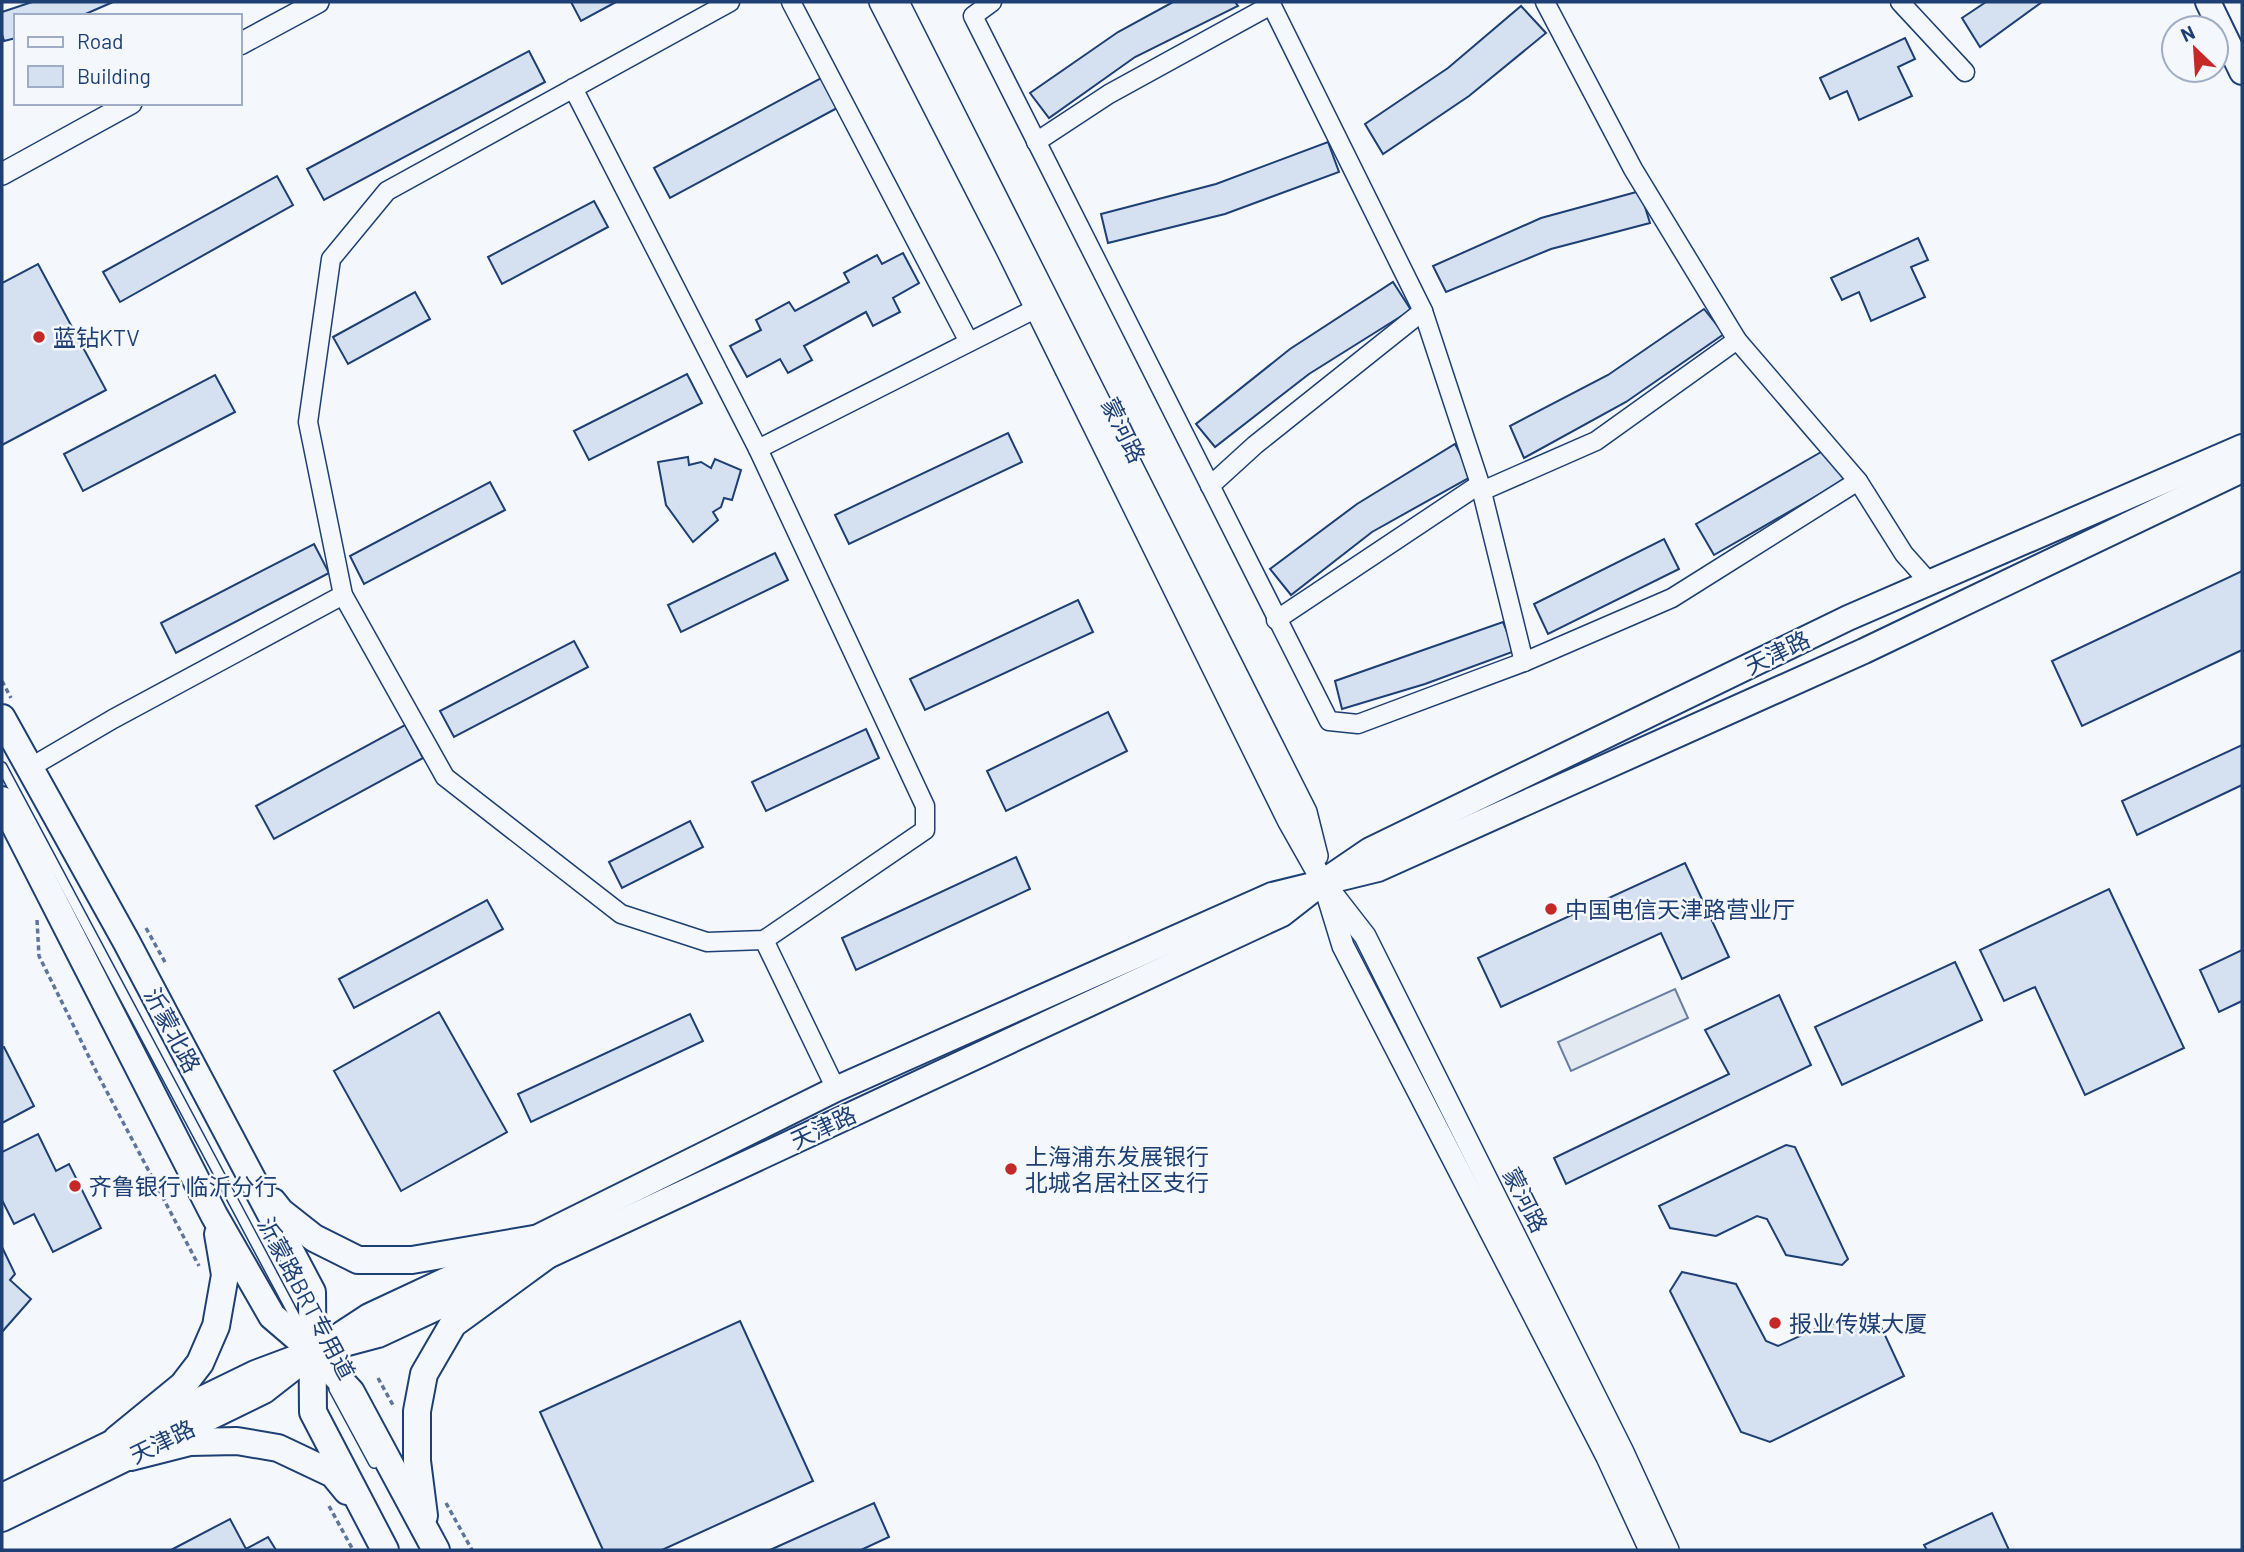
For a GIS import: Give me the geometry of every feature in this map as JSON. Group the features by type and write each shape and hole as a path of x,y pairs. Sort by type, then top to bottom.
{"main road":[{"path":"2208,2 2242,72"},
{"name":"天津路","path":"2,1496 264,1391 314,1352 369,1316 540,1248 1282,914 1370,850 1835,624 2242,447"},
{"name":"天津路","path":"540,1248 836,1088 1272,895 1378,869 1864,650 2242,470"},
{"name":"沂蒙北路","path":"2,718 31,767 312,1292 313,1412 385,1550"},
{"name":"沂蒙北路","path":"2,800 214,1215 272,1316 314,1352 351,1392 431,1541"},
{"path":"248,1171 281,1212 314,1238 358,1261 412,1260 540,1248"},
{"path":"124,1448 200,1363 216,1326 225,1275 214,1215"},
{"path":"431,1541 417,1461 417,1411 424,1374 453,1324 540,1248"},
{"path":"124,1448 237,1441 278,1448 333,1474 362,1509"},
{"name":"天津路","path":"2,1519 124,1448"}],"street":[{"path":"242,33 298,2"},
{"path":"242,43 318,2"},
{"path":"573,88 758,449 926,806 925,830 764,940 707,942 621,914 445,777 343,595 308,422 331,259 387,191 573,88 730,2"},
{"path":"791,2 969,342"},
{"name":"蒙河路","path":"880,2 1272,788 1323,882 1365,936 1622,1450 1668,1550"},
{"name":"蒙河路","path":"898,2 1306,812 1323,882 1343,946 1607,1457 1650,1550"},
{"path":"992,2 973,16 1329,721 1358,724 1524,662 1672,598 1858,481"},
{"path":"1545,2 1633,169 1737,340 1858,481 1904,554 1929,582"},
{"path":"1900,2 1965,72"},
{"path":"1036,142 1109,94 1270,4 1423,311 1481,488 1524,662"},
{"path":"2,163 108,105"},
{"path":"2,174 127,105"},
{"path":"758,449 1035,309"},
{"path":"1210,486 1255,445 1423,311"},
{"path":"1276,620 1481,488 1596,441 1737,340"},
{"path":"31,767 113,719 343,595"},
{"path":"764,940 836,1088"}],"lane":[{"name":"沂蒙路BRT专用道","path":"2,767 377,1468"}],"path":[{"path":"37,916 39,956 204,1276"}],"shaded area":[{"path":"1675,989 1688,1018 1571,1071 1558,1042"}],"building":[{"path":"32,2 113,2 86,14 14,14 14,38 4,41 2,12"},
{"path":"571,2 616,2 581,21"},
{"path":"1173,2 1235,2 1238,6 1135,57 1049,118 1030,93 1118,32"},
{"path":"1986,2 2042,2 1980,47 1962,18"},
{"path":"1521,6 1546,33 1469,96 1383,154 1365,124 1448,68"},
{"path":"1905,38 1915,59 1898,67 1912,96 1859,120 1847,91 1830,99 1820,78"},
{"path":"529,51 545,82 324,200 307,169"},
{"path":"823,77 839,107 670,198 654,168"},
{"path":"1328,142 1339,172 1225,214 1108,243 1101,214 1216,184"},
{"path":"277,176 293,205 120,302 103,272"},
{"path":"1640,191 1650,223 1551,249 1446,292 1433,266 1541,218"},
{"path":"594,201 608,227 502,284 488,257"},
{"path":"1918,238 1928,260 1911,267 1925,297 1871,321 1859,292 1842,300 1831,278"},
{"path":"903,253 919,283 893,298 900,312 873,326 866,312 804,346 812,360 788,373 780,359 747,377 730,346 761,330 756,320 789,302 795,311 849,282 844,273 877,255 882,264"},
{"name":"蓝钻KTV","path":"38,264 106,390 2,445 2,283"},
{"path":"1393,282 1411,310 1309,374 1215,447 1196,424 1290,349"},
{"path":"415,292 430,319 348,364 333,337"},
{"path":"1704,309 1724,334 1626,402 1524,458 1510,426 1608,375"},
{"path":"687,374 702,403 589,460 574,431"},
{"path":"215,375 235,412 83,491 64,454"},
{"path":"1008,433 1022,462 849,544 835,515"},
{"path":"1455,444 1472,476 1372,532 1291,595 1270,569 1357,504"},
{"path":"1828,448 1846,479 1714,555 1696,524"},
{"path":"688,457 689,465 701,462 711,468 715,459 741,470 732,500 724,498 721,507 713,512 718,520 693,542 666,505 658,462"},
{"path":"490,482 505,510 364,584 350,556"},
{"path":"1664,539 1679,569 1548,634 1534,604"},
{"path":"314,544 329,573 176,653 161,623"},
{"path":"775,553 788,580 681,632 668,605"},
{"path":"2242,571 2242,650 2082,726 2052,661"},
{"path":"1078,600 1093,632 925,710 910,679"},
{"path":"1503,622 1515,651 1425,684 1342,709 1335,681"},
{"path":"574,641 588,667 454,737 440,711"},
{"path":"1108,712 1127,751 1006,811 987,771"},
{"path":"405,725 423,758 274,839 256,806"},
{"path":"866,729 879,758 766,811 752,782"},
{"path":"2242,745 2242,785 2137,835 2122,801"},
{"path":"690,821 703,847 622,888 609,862"},
{"path":"1016,857 1030,889 856,970 842,938"},
{"path":"1685,863 1729,957 1682,979 1661,933 1501,1007 1478,958"},
{"path":"2109,889 2184,1048 2085,1095 2035,987 2004,1001 1980,950"},
{"path":"487,900 503,929 354,1008 339,979"},
{"path":"2242,950 2242,1001 2219,1012 2200,970"},
{"path":"1955,962 1982,1020 1842,1085 1815,1027"},
{"path":"1779,995 1811,1065 1566,1184 1554,1158 1729,1074 1705,1030"},
{"path":"439,1012 507,1132 401,1191 334,1071"},
{"path":"690,1014 703,1041 531,1122 518,1094"},
{"path":"4,1047 34,1106 2,1123 2,1048"},
{"path":"38,1134 56,1171 69,1164 101,1228 53,1252 34,1214 14,1224 2,1200 2,1152"},
{"path":"1786,1145 1795,1147 1848,1259 1842,1265 1786,1255 1767,1219 1757,1216 1716,1236 1670,1228 1659,1206"},
{"path":"2,1247 15,1274 10,1280 31,1299 2,1332"},
{"path":"1682,1272 1736,1284 1766,1341 1778,1346 1824,1325 1877,1318 1904,1376 1770,1442 1741,1432 1670,1291"},
{"path":"740,1321 813,1481 662,1550 603,1550 540,1412"},
{"path":"874,1503 889,1537 861,1550 770,1550"},
{"path":"1992,1513 2009,1550 1927,1550 1924,1545"},
{"path":"230,1519 246,1549 268,1537 276,1550 171,1550"}],"place":[{"name":"蓝钻KTV","path":"39,337"},
{"name":"中国电信天津路营业厅","path":"1551,909"},
{"name":"上海浦东发展银行 北城名居社区支行","path":"1011,1169"},
{"name":"齐鲁银行 临沂分行","path":"75,1186"},
{"name":"报业传媒大厦","path":"1775,1323"}]}
